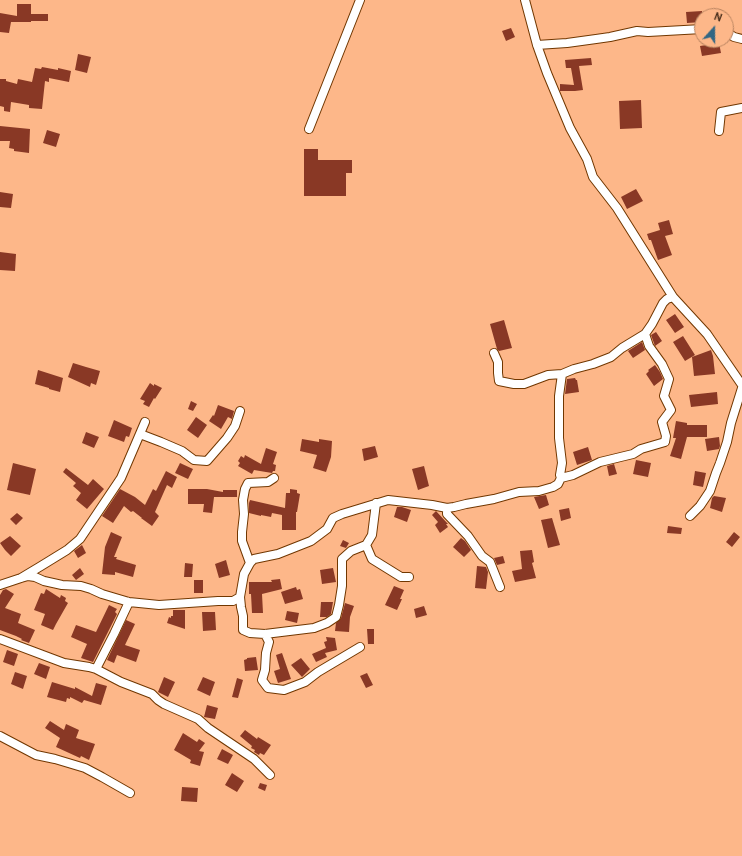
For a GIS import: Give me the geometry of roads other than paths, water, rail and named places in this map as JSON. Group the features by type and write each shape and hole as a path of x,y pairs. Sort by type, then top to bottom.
{"street":[{"path":"309,130 360,0"},
{"path":"525,0 541,57 570,128 587,159 593,177 617,208 673,297 707,334 742,387 720,463 710,491 700,506 690,516"},
{"path":"537,45 567,43 610,37 637,31 648,32 694,29"},
{"path":"719,131 721,112 742,108"},
{"path":"494,353 498,362 499,381 524,384 548,375 562,374 611,357 622,348 645,334 663,303 667,299 673,297"},
{"path":"561,478 573,475 600,462 633,454 665,442 666,436 662,422 671,410 664,396 669,379 662,364 648,346 645,334"},
{"path":"376,503 372,535 366,546 351,551 342,560 342,586 336,617 314,628 265,634 250,633 243,630 243,616 240,597 244,574 250,563 254,559 278,554 311,541 327,529 333,518 376,503 388,500 447,508 494,499 519,492 539,491 558,484 561,478 562,463 559,438 559,396 562,374"},
{"path":"140,434 182,451 194,460 207,461 227,438 235,426 240,411"},
{"path":"21,578 67,550 80,539 121,478 145,422"},
{"path":"250,563 242,541 244,514 243,500 245,489 248,483 268,482 274,478"},
{"path":"447,508 447,514 468,536 482,556 490,562 500,587"},
{"path":"366,546 372,559 400,577 409,577"},
{"path":"0,585 28,576 62,585 81,586 129,602 159,605 218,600 233,601 240,597"},
{"path":"96,669 129,602"},
{"path":"265,634 269,642 262,680 268,688 284,690 306,682 318,672 360,647"},
{"path":"0,639 64,663 96,669 120,682 152,694 164,704 198,719 208,728 254,759 270,775"},
{"path":"0,736 36,756 55,759 85,768 130,793"}]}
